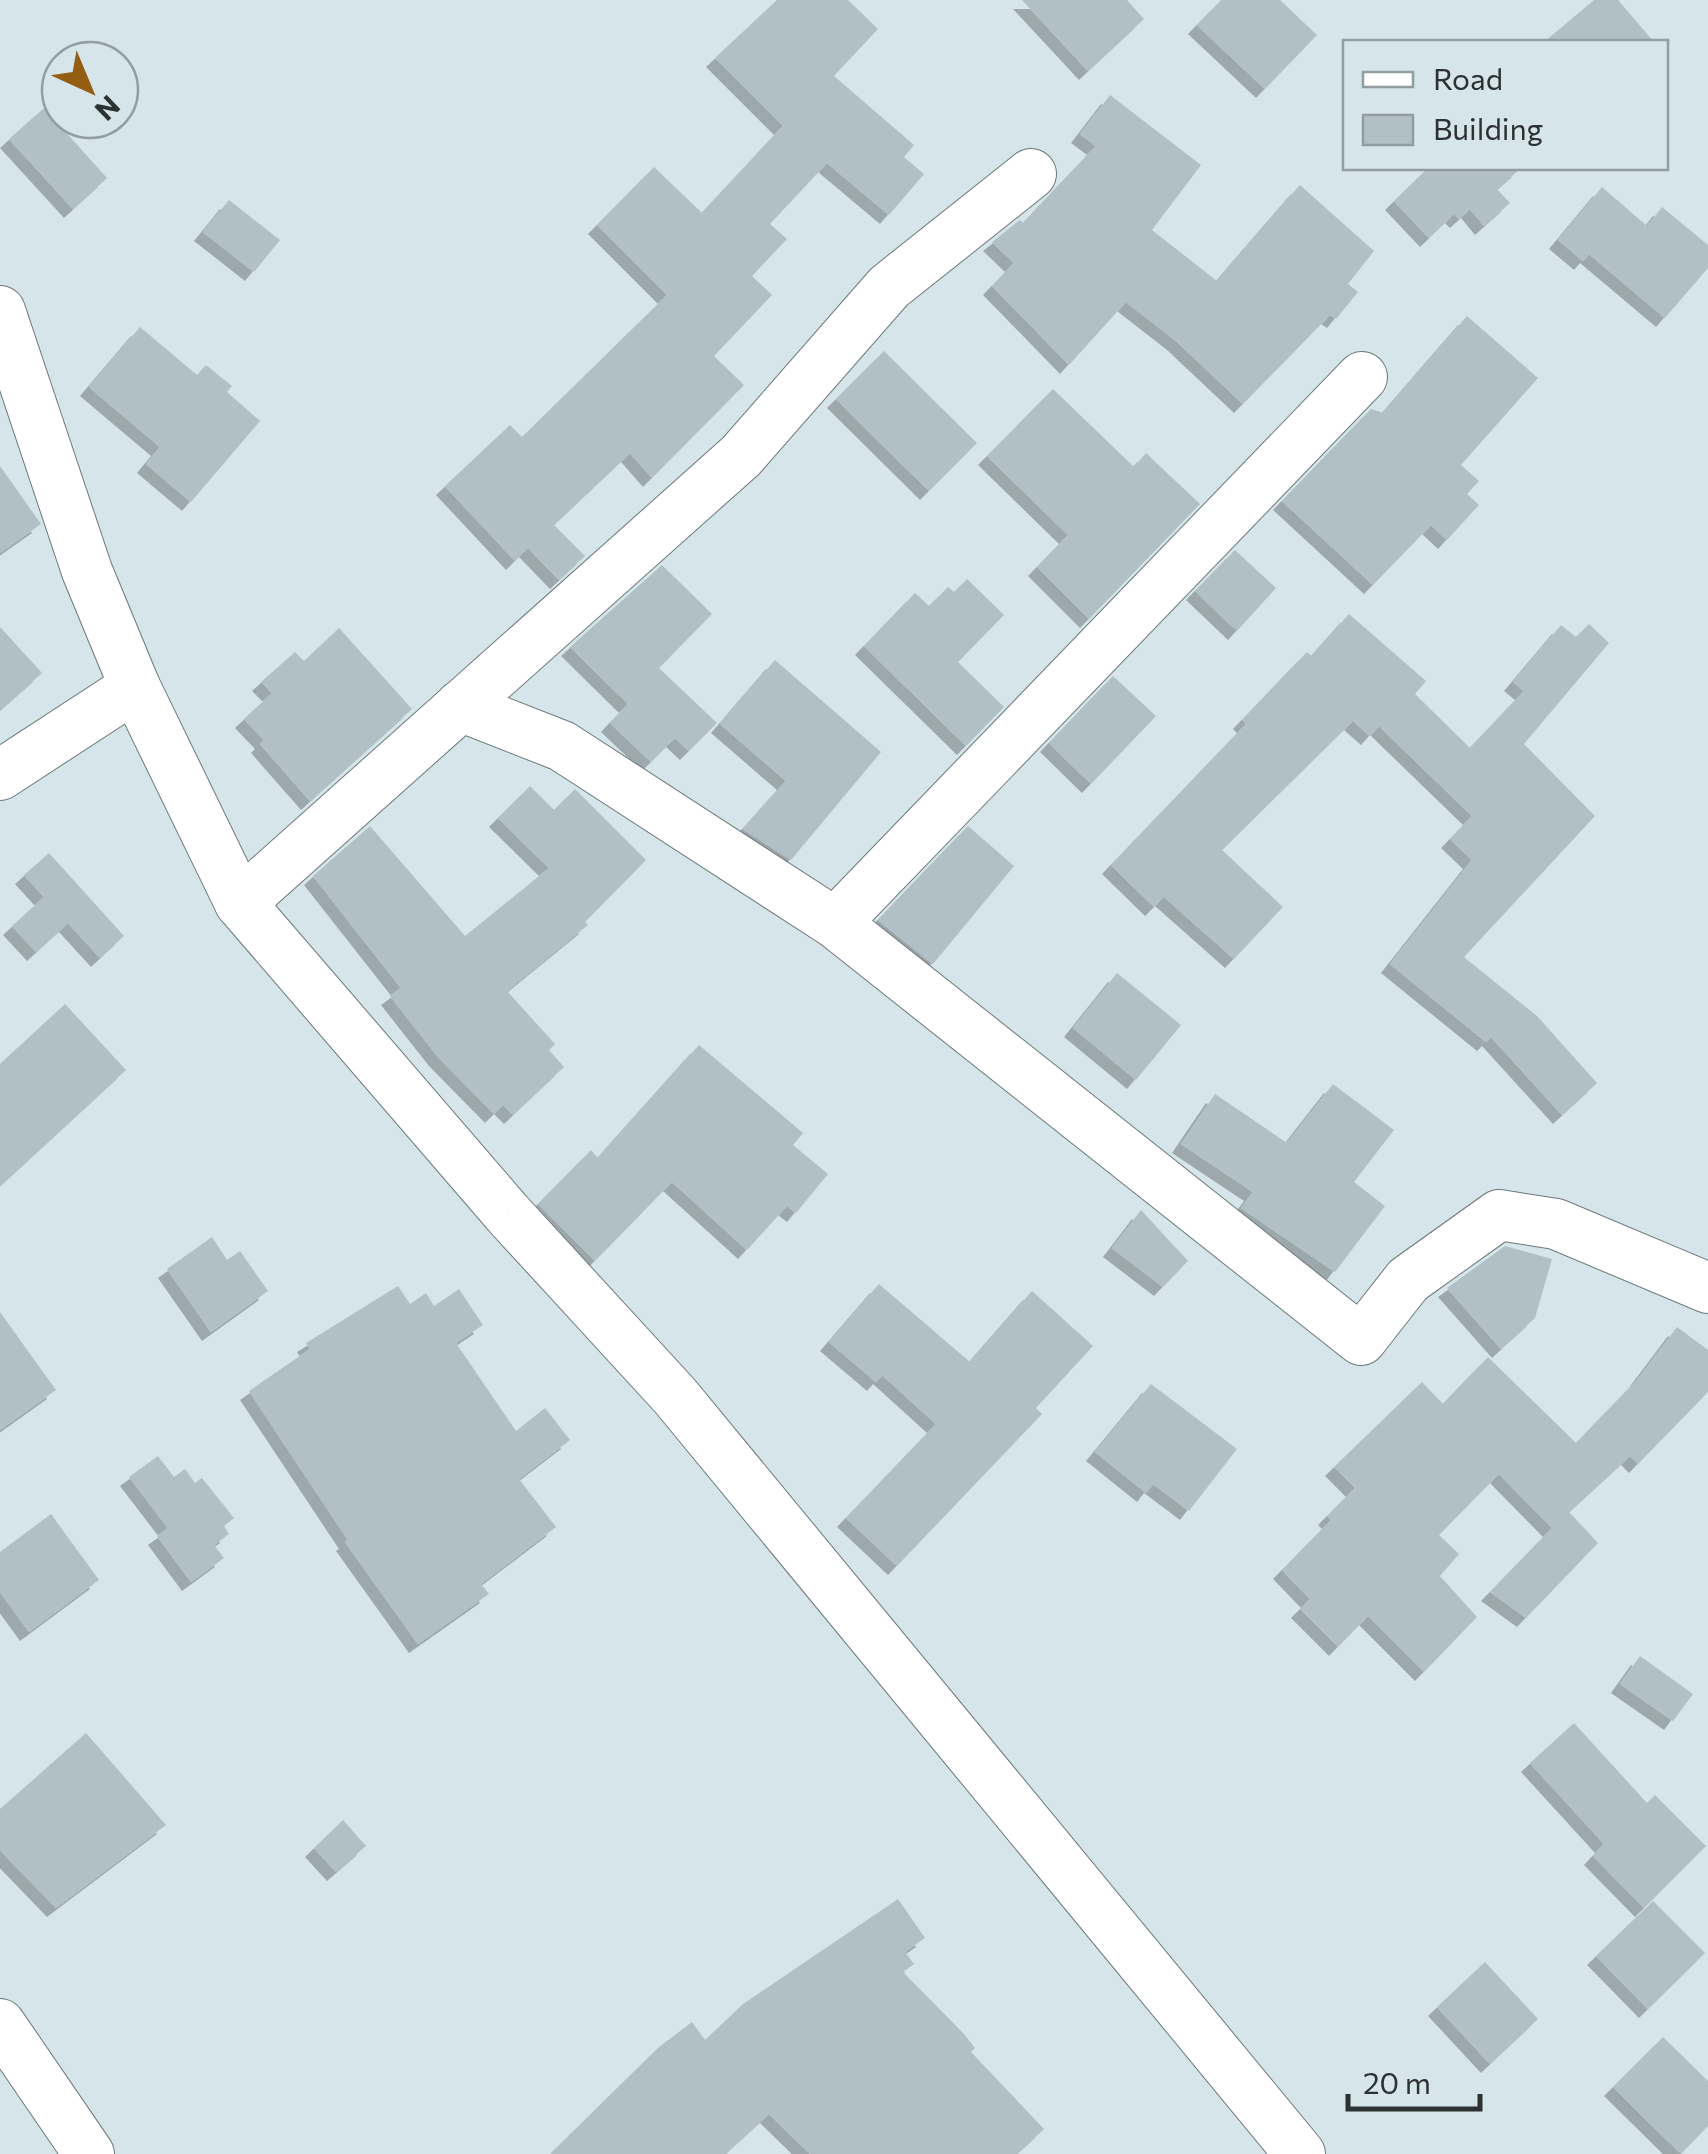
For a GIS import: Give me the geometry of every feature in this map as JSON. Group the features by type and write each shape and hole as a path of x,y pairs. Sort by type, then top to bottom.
{"street":[{"path":"240,903 742,456 889,287 1031,174"},
{"path":"0,311 87,572 135,687 240,903 508,1214 676,1396 1300,2154"},
{"path":"835,923 1362,377"},
{"path":"0,775 135,687"},
{"path":"460,706 562,746 835,923 1361,1340 1408,1280 1499,1215 1556,1224 1708,1288"},
{"path":"0,2024 89,2154"}],"building":[{"path":"777,0 848,0 878,29 834,76 914,145 904,157 924,174 889,215 827,163 770,224 787,239 752,276 772,295 714,356 744,385 652,478 630,453 554,525 585,556 559,580 528,548 515,561 445,486 510,425 522,437 667,295 597,225 654,167 702,213 783,126 715,58"},
{"path":"1022,0 1127,0 1144,19 1088,71"},
{"path":"1221,0 1280,0 1317,35 1265,89 1197,25"},
{"path":"1594,0 1618,0 1652,40 1546,40"},
{"path":"1110,95 1201,165 1152,230 1217,281 1300,185 1374,251 1348,284 1358,292 1336,319 1330,315 1243,404 1176,341 1126,302 1069,365 992,286 1014,263 992,242 1020,220 1023,223 1096,146 1080,134"},
{"path":"40,112 40,140 73,140 107,178 73,209 9,139"},
{"path":"1426,170 1519,170 1497,189 1510,203 1484,226 1470,209 1459,219 1454,214 1429,238 1394,201"},
{"path":"1602,187 1647,226 1662,207 1708,245 1708,268 1665,318 1589,254 1583,261 1558,240"},
{"path":"229,200 280,240 254,272 203,232"},
{"path":"1467,316 1538,378 1461,465 1479,481 1467,494 1479,505 1447,540 1431,525 1373,585 1282,501 1371,409 1383,413"},
{"path":"140,327 197,375 206,365 232,386 227,392 260,421 191,502 146,464 160,447 89,387"},
{"path":"884,351 977,443 929,491 836,399"},
{"path":"1053,389 1134,467 1146,453 1200,504 1089,619 1037,567 1068,535 987,456"},
{"path":"0,466 41,524 0,553"},
{"path":"1235,550 1276,588 1237,631 1195,591"},
{"path":"662,565 712,614 659,668 717,723 689,751 675,738 651,762 610,723 628,704 570,647"},
{"path":"967,579 1004,615 958,662 1004,707 966,746 864,646 915,593 929,606 948,587 954,592"},
{"path":"1349,614 1426,681 1415,694 1470,748 1524,691 1513,682 1561,625 1576,637 1589,624 1609,643 1524,744 1595,816 1464,957 1537,1016 1597,1083 1562,1115 1491,1037 1486,1042 1390,964 1472,860 1450,839 1472,816 1379,726 1370,736 1353,721 1222,850 1283,907 1234,959 1164,897 1154,907 1111,865 1246,724 1242,720 1307,652 1312,656"},
{"path":"0,627 42,673 0,710"},
{"path":"339,628 412,709 310,801 260,744 264,740 244,719 272,693 261,682 295,652 304,661"},
{"path":"775,660 881,752 791,860 743,829 786,781 720,724"},
{"path":"1113,676 1156,716 1091,784 1049,743"},
{"path":"530,786 554,810 575,789 646,860 585,922 588,925 507,991 555,1044 549,1050 564,1067 513,1115 503,1105 494,1114 438,1057 390,996 401,988 313,876 370,826 465,936 549,868 498,818"},
{"path":"968,826 1014,866 933,964 878,920"},
{"path":"49,853 124,936 100,958 68,923 36,952 12,926 44,897 24,875"},
{"path":"1117,973 1181,1025 1136,1080 1073,1028"},
{"path":"65,1004 126,1070 0,1186 0,1064"},
{"path":"699,1045 803,1133 793,1145 828,1174 796,1213 787,1206 747,1250 672,1182 595,1261 538,1204 591,1150 598,1158"},
{"path":"1333,1084 1394,1130 1354,1182 1385,1206 1335,1272 1241,1208 1253,1192 1181,1144 1215,1094 1287,1143"},
{"path":"1141,1210 1188,1261 1163,1287 1112,1248"},
{"path":"212,1237 227,1260 240,1251 268,1291 211,1332 167,1269"},
{"path":"1505,1246 1552,1259 1535,1318 1501,1349 1447,1288"},
{"path":"879,1284 970,1362 1032,1291 1093,1346 1036,1408 1042,1414 897,1566 846,1518 936,1424 882,1375 876,1382 829,1342"},
{"path":"398,1286 410,1304 426,1293 434,1306 459,1289 483,1325 456,1343 516,1431 545,1408 570,1440 519,1479 556,1527 481,1584 489,1594 418,1644 345,1542 348,1540 249,1391 310,1349 306,1343"},
{"path":"0,1312 56,1390 0,1430"},
{"path":"1677,1327 1708,1350 1708,1392 1638,1464 1630,1456 1569,1512 1598,1543 1526,1618 1490,1592 1552,1528 1499,1474 1439,1535 1459,1554 1440,1576 1477,1617 1424,1672 1368,1616 1338,1647 1300,1609 1310,1599 1282,1570 1331,1520 1327,1516 1355,1488 1334,1467 1422,1382 1443,1404 1488,1357 1576,1443 1637,1380"},
{"path":"1151,1384 1237,1449 1189,1511 1153,1484 1146,1493 1095,1452"},
{"path":"158,1456 174,1477 185,1469 195,1483 202,1478 234,1518 224,1526 229,1534 214,1545 224,1558 191,1582 157,1536 168,1528 129,1477"},
{"path":"51,1514 99,1580 29,1632 0,1592 0,1552"},
{"path":"1640,1656 1693,1694 1673,1721 1620,1684"},
{"path":"1574,1723 1647,1803 1655,1795 1706,1846 1644,1908 1593,1856 1604,1844 1530,1763"},
{"path":"86,1733 166,1825 56,1908 0,1850 0,1809"},
{"path":"343,1820 366,1846 336,1872 314,1848"},
{"path":"898,1899 925,1938 905,1952 914,1964 903,1972 964,2034 975,2048 971,2052 1044,2129 1017,2154 810,2154 769,2114 725,2154 550,2154 659,2047 692,2022 705,2040 743,2004"},
{"path":"1653,1901 1705,1953 1648,2009 1596,1956"},
{"path":"1485,1962 1538,2019 1490,2064 1437,2007"},
{"path":"1663,2037 1708,2081 1708,2126 1681,2154 1613,2087"}]}
